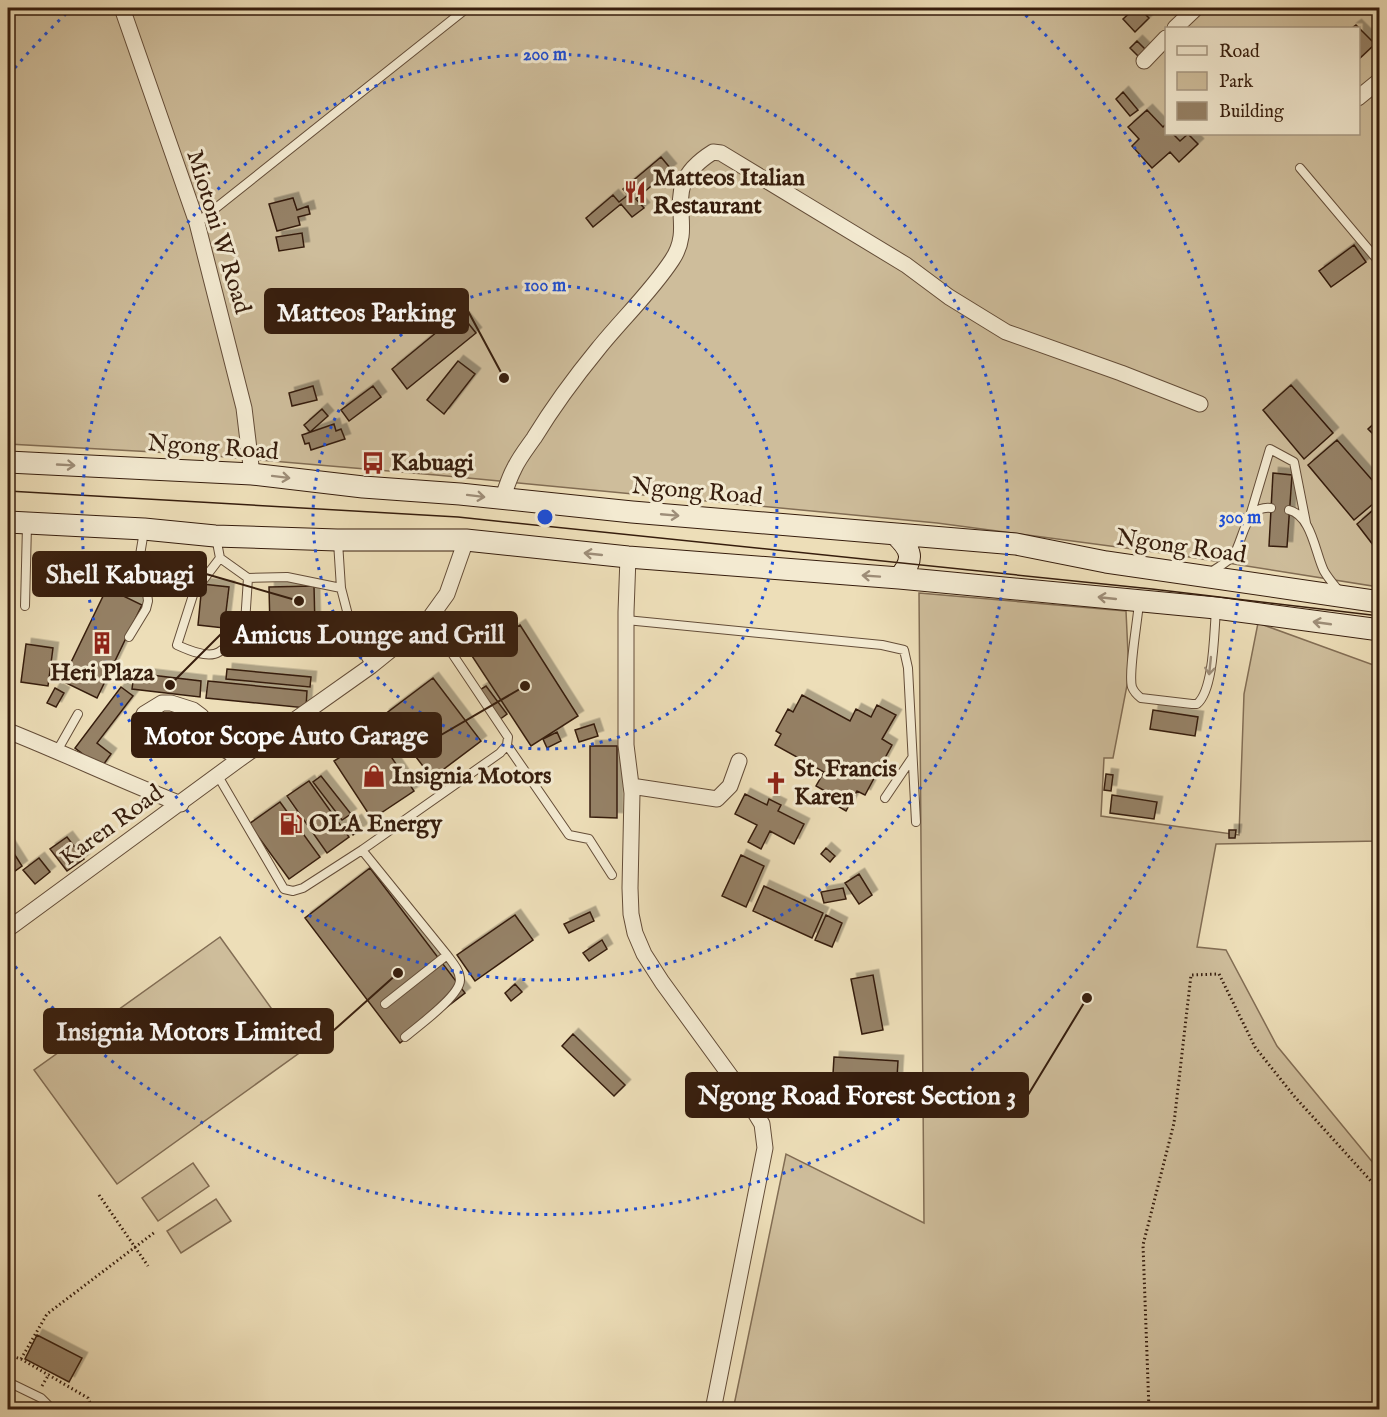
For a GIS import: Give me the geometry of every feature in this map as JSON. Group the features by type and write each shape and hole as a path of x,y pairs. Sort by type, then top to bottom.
{"main road":[{"name":"Ngong Road","path":"8,462 252,474 363,488 1016,544 1106,562 1380,602"},
{"path":"17,523 144,529 215,536 338,540 466,540 628,557 899,578 1216,608 1380,630"},
{"path":"895,534 907,545 910,555 908,567 899,578"}],"street":[{"name":"Miotoni W Road","path":"122,8 197,223 244,408 252,474"},
{"path":"1176,27 1196,8"},
{"path":"1144,61 1165,40"},
{"path":"1360,97 1380,80"},
{"path":"502,499 514,469 555,406 680,248 680,207 683,181 713,152 721,153 843,226 1006,332 1200,404"},
{"name":"Karen Road","path":"8,929 371,666 429,619 447,594 466,540"},
{"path":"628,557 626,745 631,786 631,914 635,933 644,954 662,982 745,1096 762,1124 765,1148 713,1410"},
{"path":"144,714 162,703 184,707 201,716 223,749 241,758"},
{"path":"8,731 181,804"},
{"path":"631,786 717,799 730,786 739,761"}],"lane":[{"path":"197,223 467,8"},
{"path":"1300,168 1380,263"},
{"path":"1204,577 1232,556 1250,516 1270,449 1294,462 1306,523 1325,572 1342,596"},
{"path":"1250,516 1271,508"},
{"path":"1290,510 1306,523"},
{"path":"17,523 25,606"},
{"path":"129,637 146,609 148,601 138,567 144,529"},
{"path":"215,536 220,558 248,578 287,577 341,588"},
{"path":"338,540 341,588 354,638 371,666"},
{"path":"220,558 194,592 177,645 202,653 216,654 228,643 244,639 354,638"},
{"path":"244,639 248,578"},
{"path":"1139,601 1132,687 1141,698 1192,704 1197,704 1205,694 1216,608"},
{"path":"218,776 284,889 294,891 303,888 362,850 500,753 507,746 508,737 429,619"},
{"path":"626,620 882,645 904,650 908,668 916,822"},
{"path":"57,751 78,714"},
{"path":"507,746 569,835 589,839 612,875"},
{"path":"885,798 912,758"},
{"path":"362,850 458,971 459,988 451,998 405,1037"},
{"path":"385,1004 447,956"},
{"path":"8,1382 41,1398 53,1410"}],"path":[{"path":"1149,1410 1143,1245 1174,1123 1191,975 1219,974 1255,1047 1294,1096 1380,1191"},
{"path":"99,1195 148,1266"},
{"path":"21,1359 47,1314 155,1232"},
{"path":"8,1355 21,1359 88,1398 93,1410"}],"green space":[{"path":"8,8 1379,8 1379,587 1170,554 937,523 191,454 8,444"},
{"path":"919,593 1126,611 1129,675 1113,758 1104,758 1101,816 1239,835 1244,694 1258,623 1379,667 1379,841 1216,844 1197,947 1226,950 1277,1046 1379,1170 1379,1409 733,1410 786,1154 924,1223"},
{"path":"220,937 302,1051 117,1184 34,1070"},
{"path":"193,1163 209,1186 158,1221 142,1198"},
{"path":"216,1199 231,1221 181,1253 167,1231"}],"building":[{"path":"1135,8 1149,8 1144,13 1149,18 1135,32 1123,19"},
{"path":"1380,8 1380,20 1372,12"},
{"path":"1360,29 1375,44 1360,58"},
{"path":"1137,41 1146,50 1139,57 1130,48"},
{"path":"1123,92 1138,110 1130,116 1116,99"},
{"path":"1147,110 1163,127 1165,125 1165,135 1174,135 1180,141 1189,135 1198,144 1179,162 1170,152 1152,168 1132,146 1139,139 1128,127"},
{"name":"Matteos Italian Restaurant","path":"661,157 671,169 636,199 644,208 632,217 621,204 593,227 586,218 613,195 619,202 628,195 623,189"},
{"path":"293,198 297,210 308,206 310,214 298,217 300,225 277,231 269,204"},
{"path":"1380,203 1380,215 1374,209"},
{"path":"302,233 304,247 279,251 276,237"},
{"path":"1354,245 1366,262 1331,287 1319,271"},
{"path":"460,313 476,333 407,389 392,369"},
{"path":"458,361 475,374 444,414 427,400"},
{"path":"1291,385 1333,433 1304,459 1263,410"},
{"path":"313,386 317,400 292,406 289,393"},
{"path":"373,386 381,397 349,421 341,410"},
{"path":"322,409 328,416 310,432 304,425"},
{"path":"1380,418 1380,441 1368,429"},
{"path":"334,424 336,431 341,429 345,439 311,450 309,443 305,444 302,435"},
{"path":"1337,440 1380,489 1380,498 1354,520 1308,465"},
{"path":"1273,473 1292,475 1287,547 1269,546"},
{"path":"1380,504 1380,554 1357,524"},
{"path":"202,584 229,587 224,628 198,625"},
{"path":"314,586 315,627 270,628 269,587"},
{"name":"Heri Plaza","path":"107,588 142,605 97,698 62,681"},
{"path":"520,625 578,716 531,746 472,656"},
{"path":"26,644 53,648 48,686 21,682"},
{"path":"227,669 311,677 310,687 226,679"},
{"path":"134,673 201,681 200,697 132,689"},
{"path":"433,678 481,741 432,778 384,715"},
{"path":"208,681 307,691 306,708 206,698"},
{"path":"486,686 507,714 499,720 478,691"},
{"path":"121,687 133,696 97,743 111,754 101,768 75,748"},
{"path":"55,688 64,693 56,707 47,703"},
{"path":"802,695 850,721 856,709 871,717 877,705 896,715 882,739 892,745 865,795 857,791 846,811 829,801 832,795 816,786 824,772 775,745 781,734 776,731 788,709 793,712"},
{"path":"1153,710 1198,717 1195,736 1150,729"},
{"path":"594,724 598,736 579,742 575,730"},
{"path":"557,732 561,741 547,748 543,739"},
{"name":"Insignia Motors","path":"376,734 414,791 372,819 334,761"},
{"path":"590,746 617,746 617,818 590,817"},
{"path":"1106,774 1113,775 1111,791 1104,790"},
{"path":"321,776 351,814 342,820 313,782"},
{"path":"309,781 349,837 327,853 287,796"},
{"path":"745,794 767,805 769,799 781,805 778,811 804,824 794,844 770,831 761,849 748,842 757,825 735,814"},
{"path":"1112,795 1157,802 1154,819 1110,813"},
{"path":"280,802 320,857 289,879 249,824"},
{"path":"356,820 362,829 353,835 347,826"},
{"path":"1229,830 1236,830 1235,838 1229,838"},
{"path":"67,837 84,859 67,871 50,849"},
{"path":"8,844 22,866 8,876"},
{"path":"826,848 835,856 830,862 821,854"},
{"path":"741,855 764,866 746,907 722,896"},
{"path":"39,858 50,872 35,884 23,870"},
{"path":"370,868 465,993 400,1043 305,918"},
{"path":"859,874 872,895 859,904 845,883"},
{"path":"764,886 823,913 812,938 753,911"},
{"path":"843,888 846,899 824,903 821,892"},
{"path":"590,912 594,921 569,933 564,924"},
{"path":"515,915 533,940 475,981 457,955"},
{"path":"826,915 842,923 832,947 815,940"},
{"path":"602,940 607,949 589,961 583,953"},
{"path":"873,975 883,1030 862,1034 851,979"},
{"path":"515,984 522,992 511,1001 505,993"},
{"path":"573,1034 625,1085 614,1096 562,1046"},
{"path":"834,1057 898,1061 897,1078 833,1074"},
{"path":"37,1335 82,1358 69,1382 25,1359"}],"tram line":[{"path":"8,491 458,517 1152,589 1380,616"}],"place":[{"name":"Matteos Italian Restaurant","path":"635,192"},
{"name":"Matteos Parking","path":"504,378"},
{"name":"Kabuagi","path":"373,463"},
{"name":"Shell Kabuagi","path":"299,601"},
{"name":"Heri Plaza","path":"102,643"},
{"name":"Amicus Lounge and Grill","path":"170,685"},
{"name":"Motor Scope Auto Garage","path":"525,686"},
{"name":"Insignia Motors","path":"374,776"},
{"name":"St. Francis Karen","path":"776,783"},
{"name":"OLA Energy","path":"291,824"},
{"name":"Insignia Motors Limited","path":"398,973"},
{"name":"Ngong Road Forest Section 3","path":"1087,998"}]}
